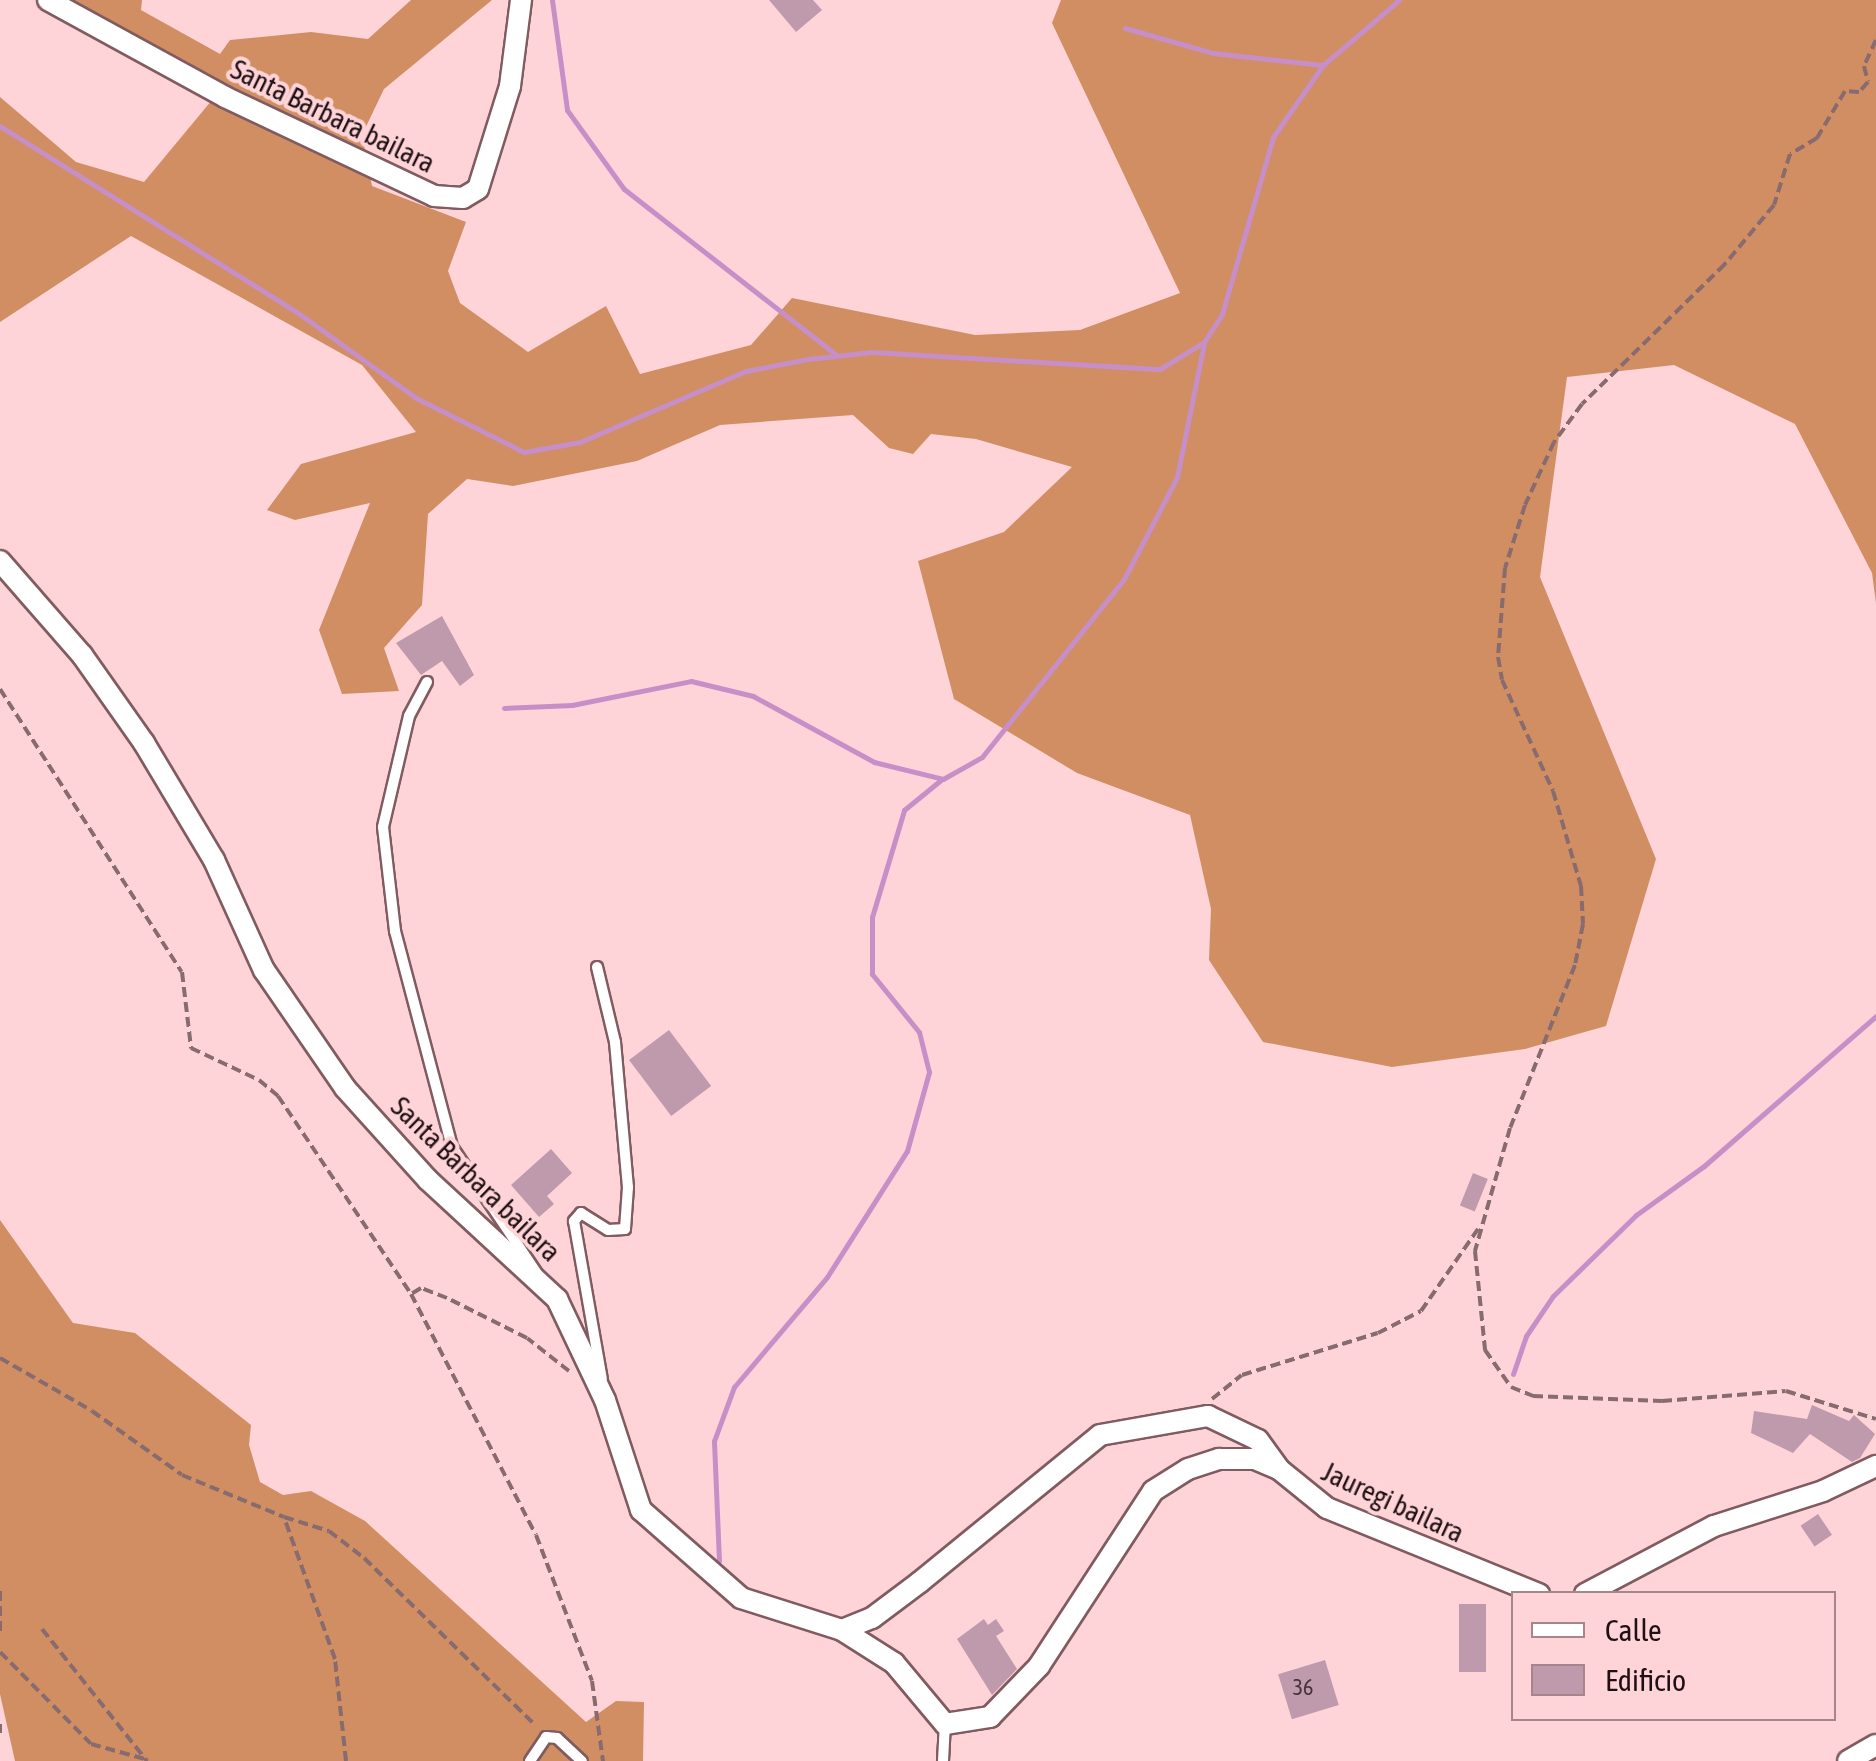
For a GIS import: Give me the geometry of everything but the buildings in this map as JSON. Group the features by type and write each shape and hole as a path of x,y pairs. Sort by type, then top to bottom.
{"street":[{"name":"Santa Barbara bailara","path":"48,0 226,97 434,196 463,198 478,189 510,86 521,0"},
{"name":"Santa Barbara bailara","path":"0,562 82,655 144,743 214,860 264,970 344,1088 428,1180 536,1273 557,1299 605,1400 641,1510 657,1530 740,1598 842,1630 894,1662 945,1724"},
{"path":"842,1630 872,1618 920,1582 1073,1452 1130,1426 1202,1416"},
{"name":"Jauregi bailara","path":"1202,1416 1258,1440 1280,1470 1328,1508 1532,1591"},
{"path":"945,1724 990,1717 1021,1692 1154,1491 1188,1468 1219,1459 1255,1459 1280,1470"},
{"path":"1590,1591 1714,1526 1823,1492 1876,1466"},
{"path":"1848,1761 1876,1745"}],"lane":[{"path":"428,682 409,716 383,827 396,931 452,1147 536,1273"},
{"path":"597,967 615,1042 628,1213 625,1229 616,1233 594,1216 582,1213 574,1222 589,1278 605,1400"},
{"path":"943,1761 945,1724"},
{"path":"530,1761 546,1737 558,1738 582,1761"}],"path":[{"path":"1876,40 1864,66 1868,82 1859,92 1845,91 1817,138 1790,154 1783,187 1768,213 1699,292 1582,404 1538,477 1505,568 1498,642 1502,680 1554,791 1581,886 1582,924 1575,965 1524,1084 1480,1225 1478,1316 1485,1350 1511,1387 1534,1396 1662,1401 1786,1391 1876,1419"},
{"path":"0,689 182,972 191,1048 259,1080 278,1096 411,1294 536,1534 592,1681 603,1761"},
{"path":"1202,1416 1242,1375 1378,1332 1420,1311 1480,1225"},
{"path":"411,1294 431,1291 527,1338 576,1378"},
{"path":"0,1358 92,1411 182,1475 329,1531 434,1620 546,1737"},
{"path":"284,1516 335,1659 346,1761"},
{"path":"0,1591 0,1633"},
{"path":"42,1629 146,1760"},
{"path":"0,1652 91,1744 146,1760"},
{"path":"0,1724 0,1733"}],"shaded area":[{"path":"70,0 142,0 141,10 220,54 230,40 311,32 368,39 411,0 492,0 384,89 362,135 372,186 466,222 448,271 460,303 528,352 606,306 640,374 751,345 792,298 975,335 1080,330 1180,293 1052,23 1061,0 1876,0 1876,603 1872,573 1795,424 1674,365 1567,377 1540,577 1656,859 1606,1026 1525,1049 1392,1067 1263,1042 1209,960 1211,909 1190,815 1077,773 954,699 918,561 1004,532 1072,467 976,439 931,434 913,454 889,448 853,415 720,425 637,461 513,486 467,479 428,514 422,605 384,648 399,691 342,694 319,630 370,503 295,520 267,510 301,464 416,432 362,365 131,236 0,322 0,97 76,162 144,182 222,88"},
{"path":"0,1220 73,1323 135,1333 251,1425 249,1445 260,1482 283,1495 311,1491 365,1521 586,1722 616,1701 644,1702 643,1761 15,1761 0,1694"}],"waterway":[{"path":"552,0 567,110 624,189 835,354"},
{"path":"0,126 301,315 416,398 524,452 580,442 746,371 808,359 872,352 1160,369 1204,342 1222,314 1273,137 1323,65 1399,0"},
{"path":"1125,28 1213,53 1322,65"},
{"path":"504,708 572,705 691,681 753,696 874,762 943,779 982,757 1124,579 1177,477 1204,343"},
{"path":"719,1561 714,1441 734,1387 827,1277 907,1151 929,1072 919,1032 872,974 872,917 904,810 942,779"},
{"path":"1513,1374 1526,1336 1553,1296 1636,1215 1704,1166 1876,1016"}]}
